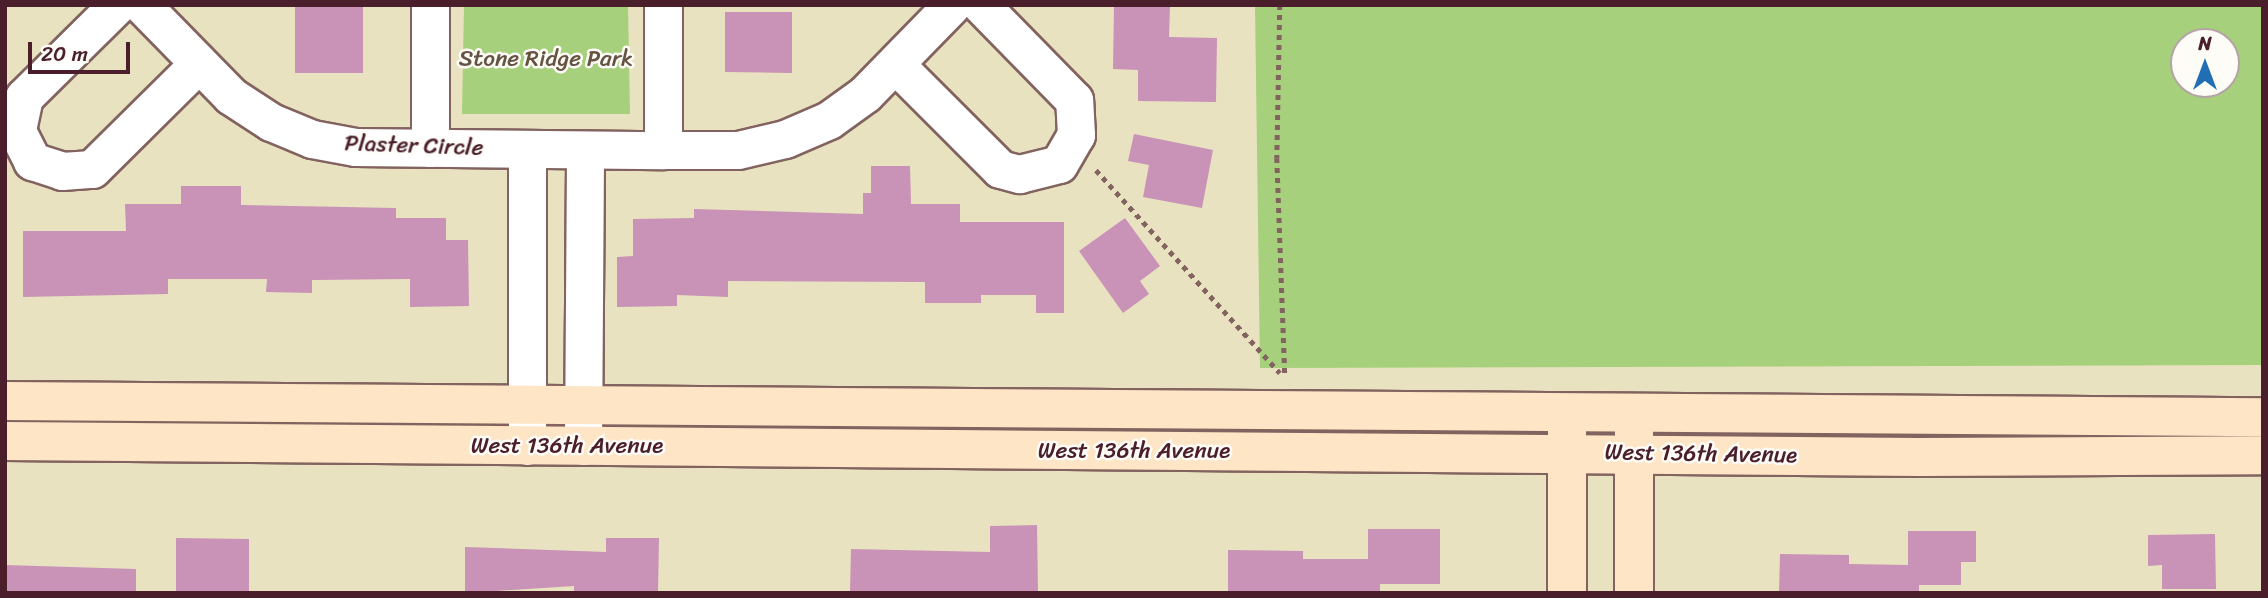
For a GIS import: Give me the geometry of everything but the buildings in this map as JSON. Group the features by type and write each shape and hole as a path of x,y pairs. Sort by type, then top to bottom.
{"main road":[{"name":"West 136th Avenue","path":"5,401 2263,417"},
{"path":"1567,414 1567,593"},
{"path":"1634,593 1635,414"},
{"name":"West 136th Avenue","path":"5,441 2263,455"}],"street":[{"path":"117,5 24,97 17,131 32,161 62,171 92,169 198,64"},
{"name":"Plaster Circle","path":"142,5 231,96 271,122 312,139 355,147 527,150 738,150 785,139 829,120 895,64 952,5"},
{"path":"430,5 430,148"},
{"path":"663,5 663,150"},
{"path":"895,64 1000,169 1038,172 1059,164 1076,135 1074,100 981,5"},
{"path":"527,150 527,446"},
{"path":"583,446 585,150"}],"path":[{"path":"1069,150 1107,178 1286,379 1277,158 1280,5"}],"green space":[{"name":"Stone Ridge Park","path":"464,5 628,5 630,114 462,114"},
{"path":"1255,5 2263,5 2263,365 1260,368"}]}
